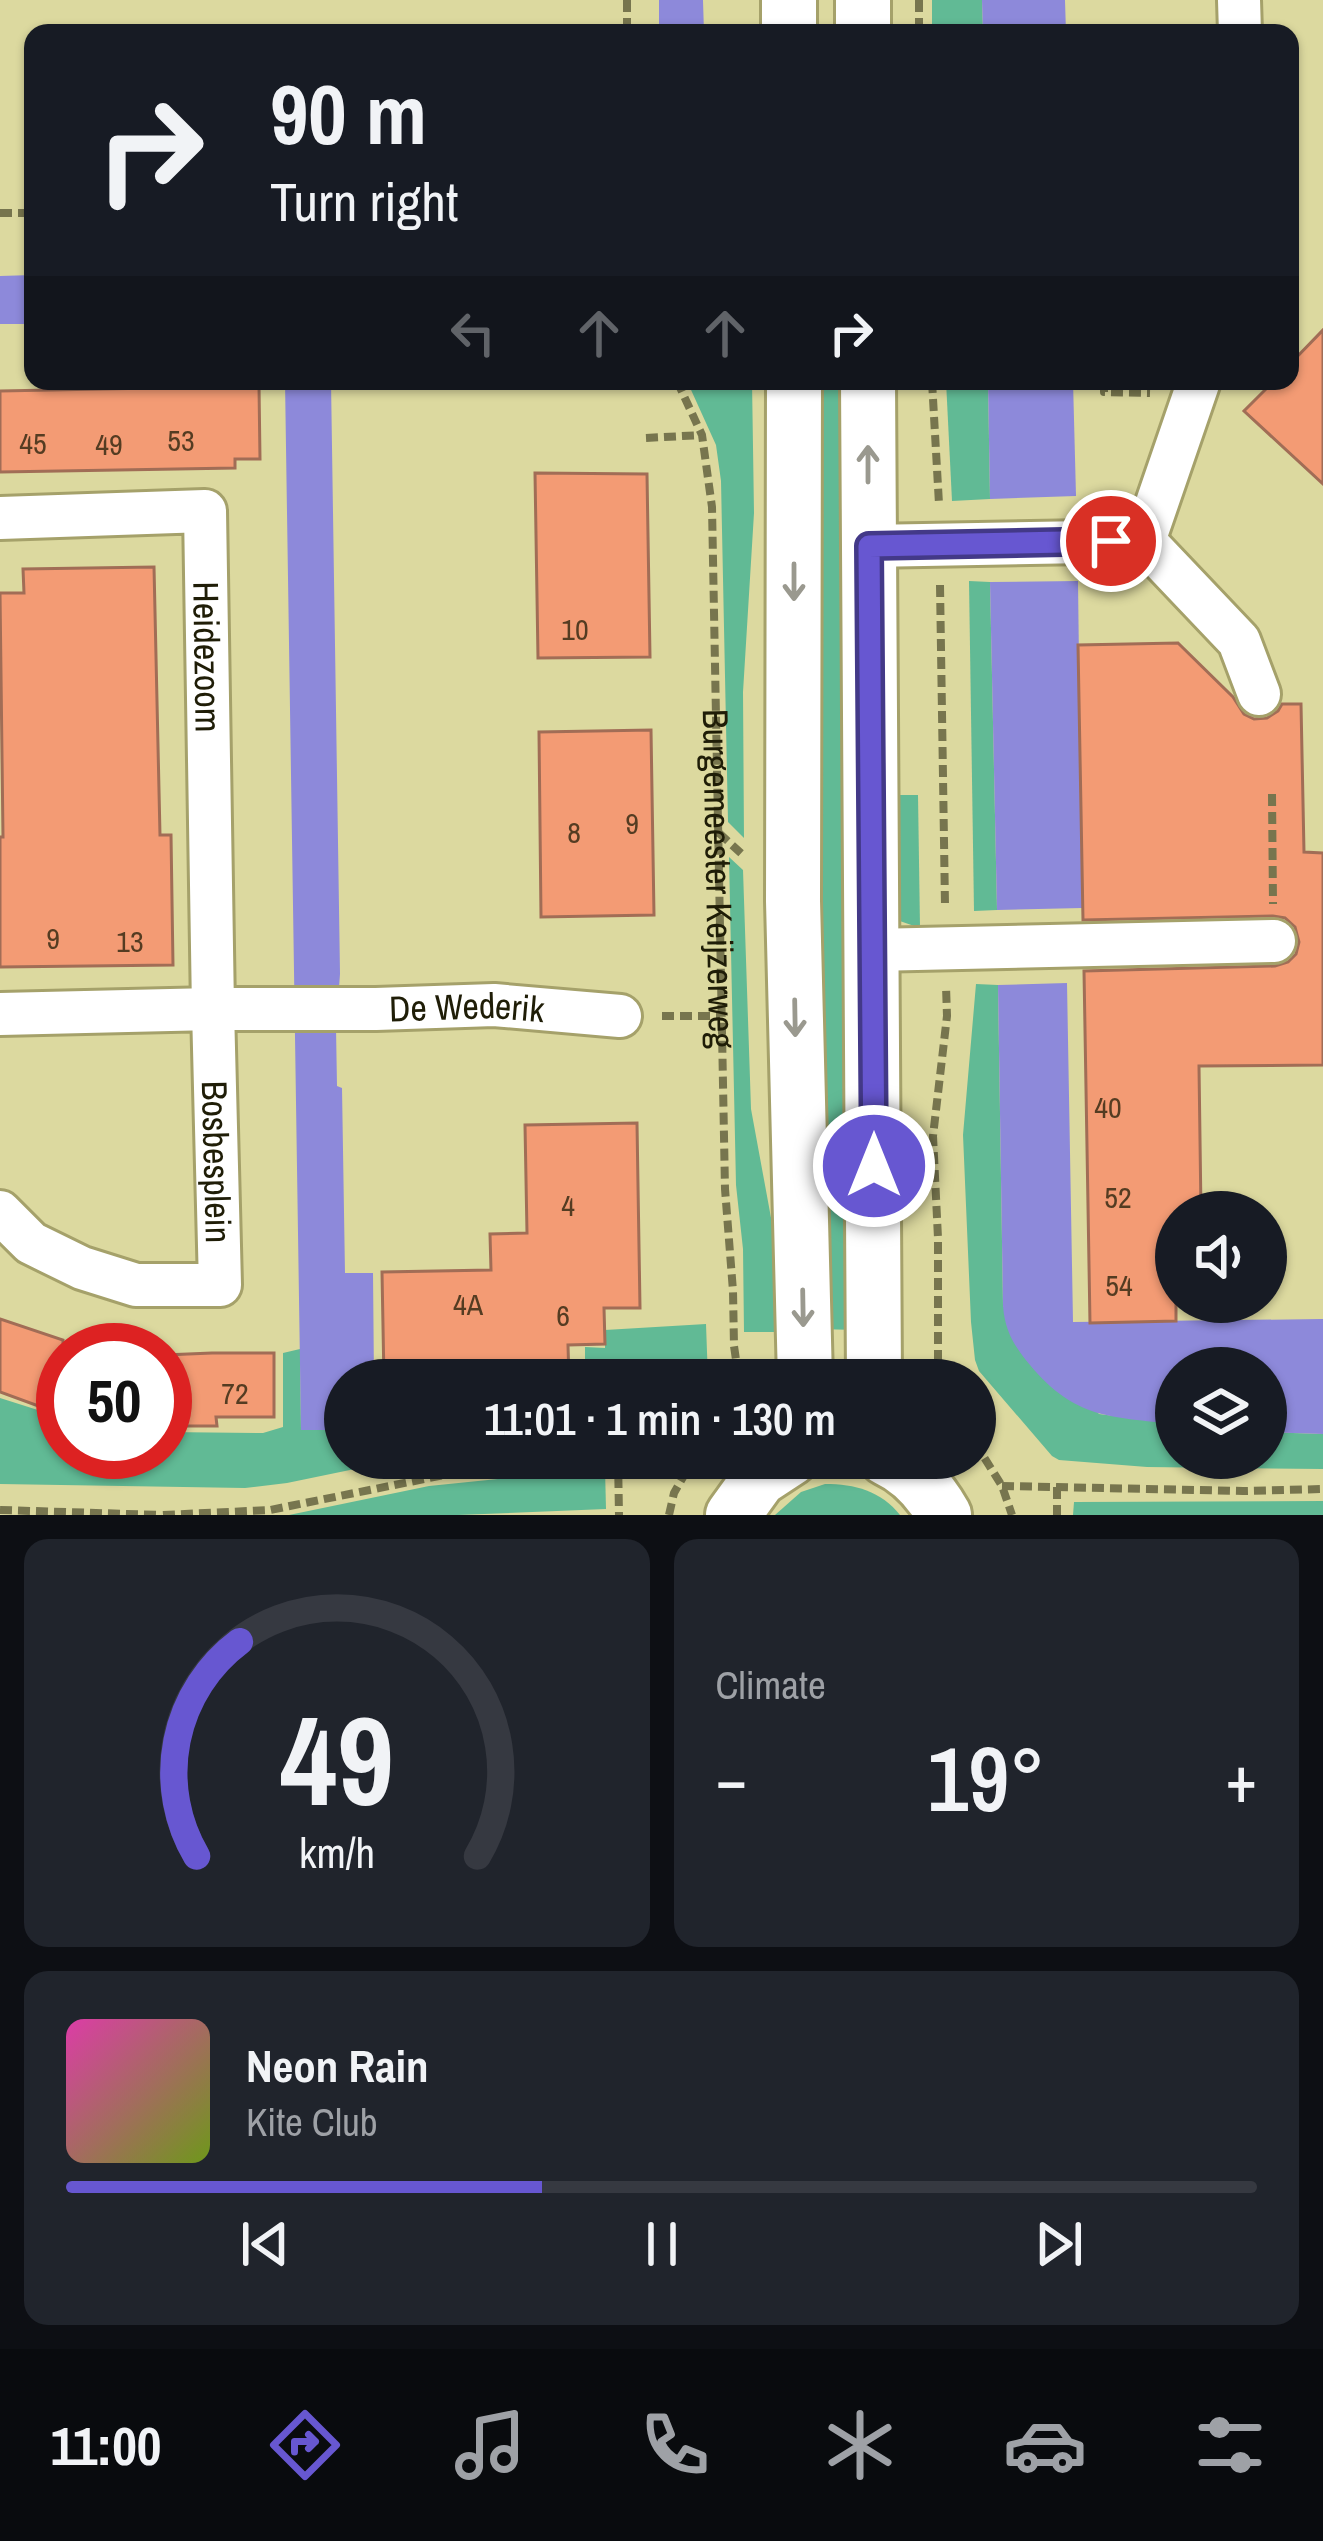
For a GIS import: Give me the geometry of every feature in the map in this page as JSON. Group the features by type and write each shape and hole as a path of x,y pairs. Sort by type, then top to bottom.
{"main road":[{"name":"Burgemeester Keijzerweg","path":"794,390 793,901 804,1359"},
{"path":"868,390 874,1359"},
{"path":"733,1515 759,1479"},
{"path":"916,1479 944,1515"}],"street":[{"path":"1144,541 1195,390"},
{"name":"Heidezoom","path":"0,518 205,511 213,1009"},
{"path":"869,546 1144,541 1239,641 1259,694"},
{"path":"872,950 1274,941"},
{"name":"De Wederik","path":"213,1009 494,1006 620,1016"},
{"path":"0,1014 213,1009"},
{"name":"Bosbesplein","path":"0,1212 31,1243 82,1268 136,1285 220,1285 213,1009"}],"path":[{"name":"Burgemeester Keijzerweg","path":"680,390 702,435 712,507 720,1016 736,1359"},
{"path":"933,390 946,543 940,693 947,1016 933,1136 938,1359"},
{"path":"646,438 702,435"},
{"path":"1272,794 1273,866"},
{"path":"620,1016 720,1016"},
{"path":"996,1476 1012,1515"},
{"path":"0,1510 163,1515 271,1510 428,1479"},
{"path":"618,1479 619,1515"},
{"path":"669,1515 682,1479"},
{"path":"1002,1486 1323,1489"},
{"path":"1058,1486 1058,1515"}],"green space":[{"path":"932,0 982,0 983,24 932,24"},
{"path":"691,390 752,390 754,513 743,692 744,838 728,822 721,481 716,445"},
{"path":"807,390 846,390 856,1330 818,1329"},
{"path":"946,390 988,390 990,499 952,501"},
{"path":"969,581 990,582 997,910 974,911"},
{"path":"899,795 918,795 920,928 894,919 882,825"},
{"path":"729,857 743,870 751,1109 792,1332 744,1332"},
{"path":"976,984 998,985 1003,1306 1099,1414 1155,1421 1155,1467 1052,1456 996,1391 996,1359 975,1359 963,1135"},
{"path":"706,1324 707,1359 585,1359 585,1347 605,1348 605,1330"},
{"path":"300,1349 301,1430 324,1430 324,1475 245,1488 0,1484 0,1398 36,1409 36,1479 192,1479 192,1432 263,1433 283,1427 283,1353"},
{"path":"1287,1433 1323,1434 1323,1469 1287,1469"},
{"path":"497,1479 605,1479 606,1509 289,1515 429,1486"},
{"path":"825,1484 867,1490 900,1515 775,1515 801,1492"},
{"path":"1323,1501 1323,1515 1073,1515 1074,1502"}],"shaded area":[{"path":"659,0 703,0 704,24 659,24"},
{"path":"982,0 1065,0 1066,24 983,24"},
{"path":"24,275 24,324 0,324 0,276"},
{"path":"285,390 331,390 340,974 336,1028 337,1086 342,1088 345,1273 373,1273 374,1359 324,1359 324,1430 301,1430"},
{"path":"988,390 1073,390 1076,496 990,499"},
{"path":"1078,581 1082,908 997,910 990,582"},
{"path":"1067,983 1073,1322 1323,1319 1323,1434 1287,1433 1287,1347 1155,1347 1155,1421 1079,1406 1047,1383 1015,1345 1003,1306 998,985"}],"building":[{"path":"1323,330 1323,484 1244,411 1265,390 1299,390 1299,355"},
{"path":"259,390 260,459 235,459 235,468 0,472 0,391"},
{"path":"535,473 647,474 650,657 538,658"},
{"path":"154,567 160,835 171,835 173,965 0,967 0,593 24,593 23,569"},
{"path":"1178,643 1254,719 1267,718 1282,704 1301,704 1304,852 1323,853 1323,1065 1199,1066 1201,1191 1155,1191 1155,1321 1090,1323 1084,971 1275,966 1296,954 1299,942 1295,927 1273,916 1083,920 1078,645"},
{"path":"651,730 654,915 541,917 539,732"},
{"path":"637,1123 640,1308 604,1308 605,1344 568,1345 568,1359 384,1359 382,1272 491,1270 490,1234 527,1233 525,1125"},
{"path":"0,1319 36,1331 36,1405 0,1392"},
{"path":"274,1353 274,1417 216,1417 217,1426 192,1426 192,1354"}],"route":[{"path":"874,1166 869,546 1111,541"}]}
